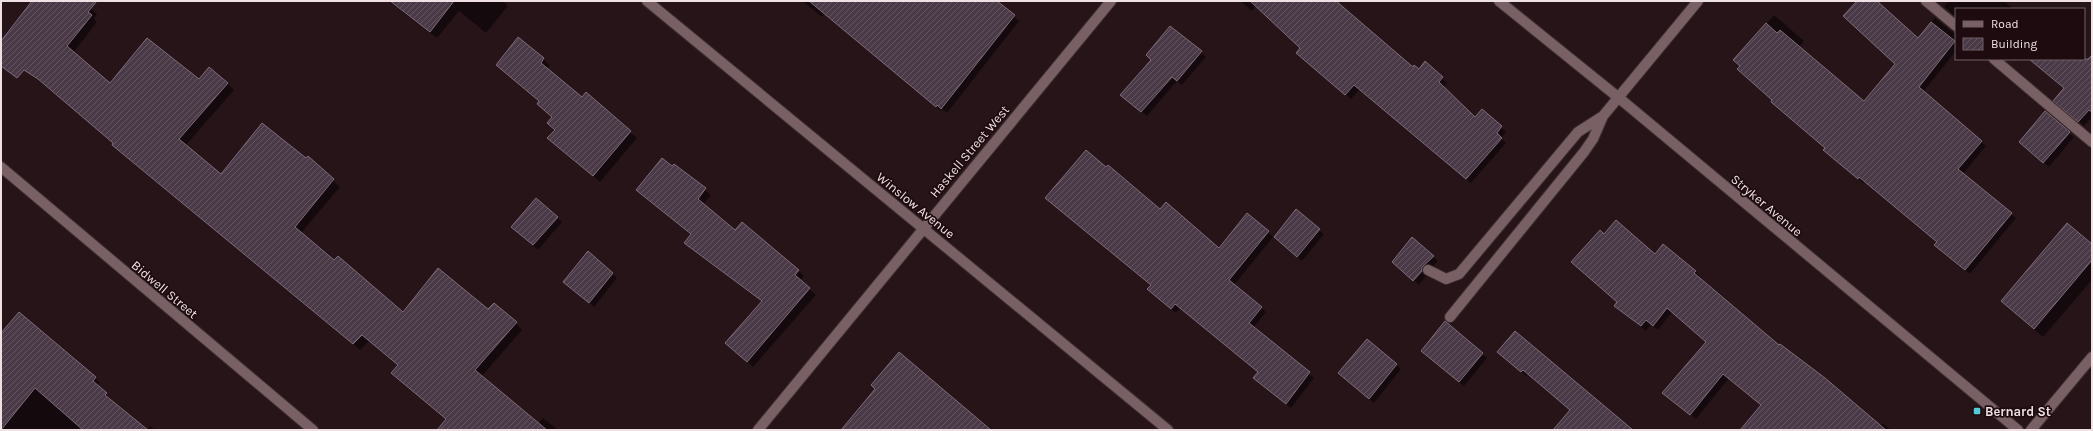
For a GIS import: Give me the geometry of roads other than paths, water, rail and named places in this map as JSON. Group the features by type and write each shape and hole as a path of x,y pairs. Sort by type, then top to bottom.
{"street":[{"name":"Winslow Avenue","path":"647,1 1168,430"},
{"name":"Haskell Street West","path":"758,430 923,227 1110,1"},
{"name":"Stryker Avenue","path":"1499,1 1619,98 2018,430"},
{"path":"1428,270 1446,279 1458,274 1578,132 1603,116 1619,98 1698,1"},
{"path":"1926,1 1955,25"},
{"path":"1995,60 2092,142"},
{"path":"1450,317 1584,152 1593,139 1603,116"},
{"name":"Bidwell Street","path":"1,167 313,430"},
{"path":"2031,430 2092,357"}],"place":[{"name":"Bernard St","path":"1977,411"}]}
